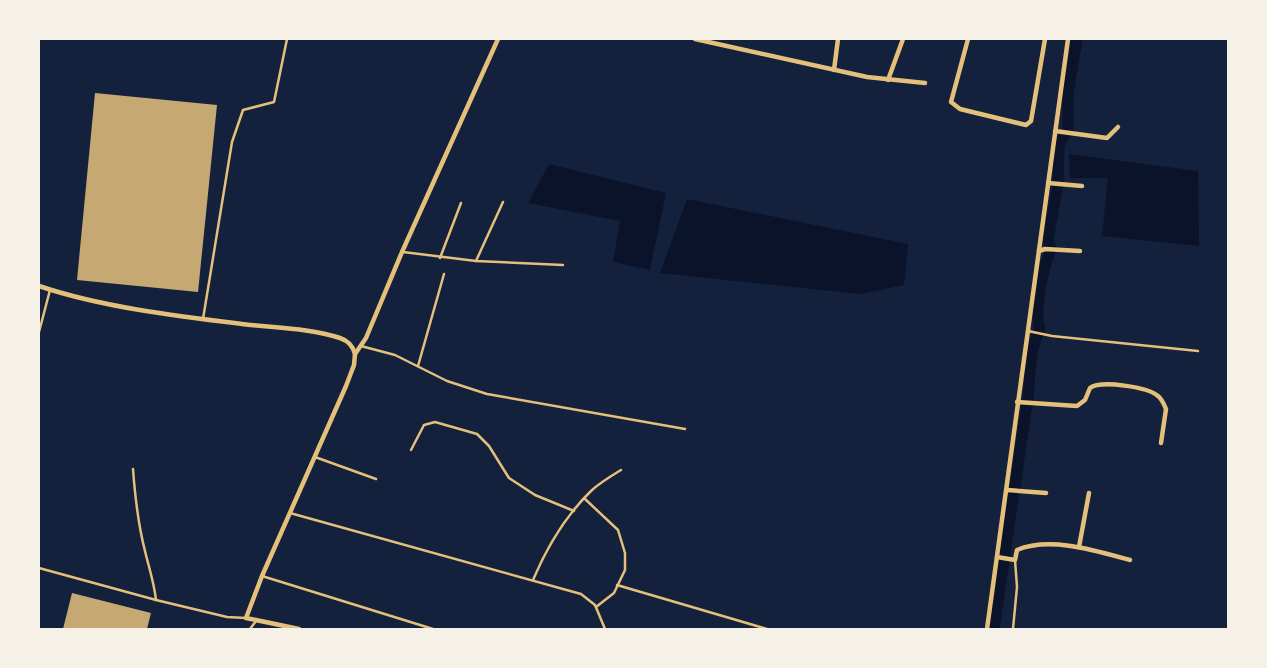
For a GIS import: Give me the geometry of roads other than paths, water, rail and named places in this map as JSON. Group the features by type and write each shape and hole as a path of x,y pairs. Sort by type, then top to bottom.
{"street":[{"path":"355,354 361,346 498,39"},
{"path":"695,39 834,70 888,80 925,83"},
{"path":"834,70 838,39"},
{"path":"888,80 903,39"},
{"path":"968,39 951,102 953,105 994,118 1028,124 1031,121 1045,39"},
{"path":"987,629 999,557 1017,402 1039,251 1051,184 1055,131 1068,39"},
{"path":"1055,131 1107,138 1118,127"},
{"path":"1051,184 1082,186"},
{"path":"1039,251 1045,249 1080,251"},
{"path":"39,286 72,297 204,319 321,333 343,339 353,346 355,354 354,365 346,386 262,576 246,618 299,629"},
{"path":"1017,402 1078,406 1085,400 1090,388 1102,383 1149,391 1157,395 1166,409 1161,443"},
{"path":"1007,490 1046,493"},
{"path":"1079,547 1089,493"},
{"path":"999,557 1014,560 1017,550 1025,546 1079,547 1130,560"}],"lane":[{"path":"204,319 232,142 243,110 274,102 287,39"},
{"path":"476,261 503,202"},
{"path":"440,258 461,203"},
{"path":"402,252 476,261 563,265"},
{"path":"417,366 444,274"},
{"path":"39,332 50,290"},
{"path":"1028,331 1052,336 1198,351"},
{"path":"361,346 394,355 447,381 487,394 685,429"},
{"path":"411,450 424,425 435,422 478,434 509,478 536,496 574,511"},
{"path":"315,457 376,479"},
{"path":"133,469 138,517 145,552 154,581 156,600"},
{"path":"533,580 545,552 584,498 593,489 621,470"},
{"path":"584,498 618,530 625,553 625,570 614,593 596,607"},
{"path":"290,513 580,594 596,607 605,629"},
{"path":"1013,629 1017,587 1014,560"},
{"path":"39,568 156,600 227,617 246,618"},
{"path":"262,576 433,629"},
{"path":"617,586 767,629"},
{"path":"250,629 256,621"}],"water":[{"path":"1069,154 1198,171 1199,246 1102,236 1108,178 1070,178"},
{"path":"549,164 666,193 650,270 613,262 620,221 528,203"},
{"path":"687,199 908,244 904,285 860,294 660,273"}],"waterway":[{"path":"994,629 1028,402 1032,358 1040,329 1038,321 1040,289 1051,249 1048,240 1058,185 1059,145 1068,130 1068,93 1077,39"}]}
